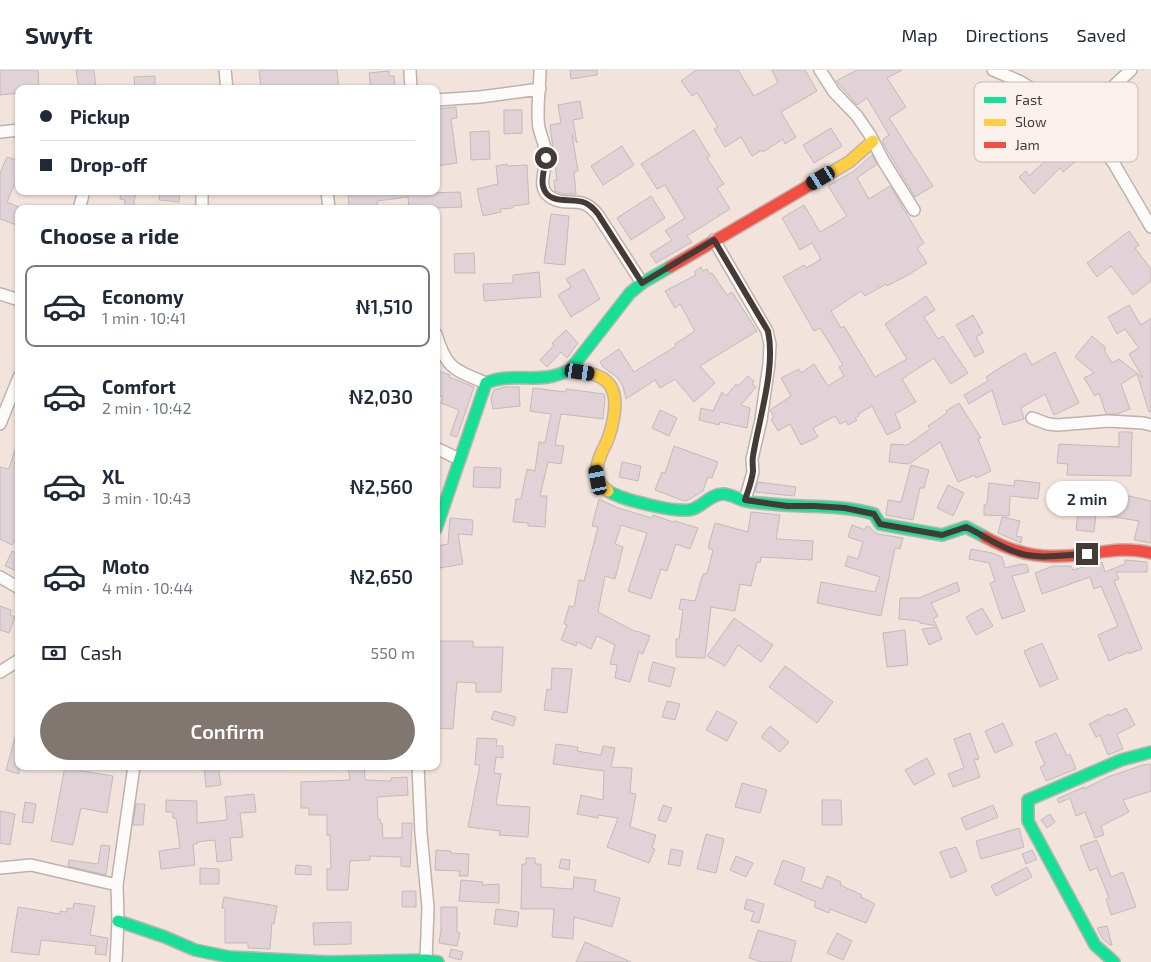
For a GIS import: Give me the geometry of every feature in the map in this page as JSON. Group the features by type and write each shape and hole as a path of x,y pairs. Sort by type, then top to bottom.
{"street":[{"path":"225,70 227,85"},
{"path":"410,70 411,85"},
{"path":"540,70 539,126 546,154 542,180 545,191 550,197 561,201 584,202 591,206 642,283"},
{"path":"820,70 834,92 857,116 914,210"},
{"path":"993,70 1021,82"},
{"path":"1119,82 1132,70"},
{"path":"440,100 480,97 540,89"},
{"path":"0,132 15,130"},
{"path":"440,517 486,383 494,378 536,379 560,376 570,370 630,293 642,283 849,162 873,141"},
{"path":"1113,162 1151,227"},
{"path":"714,240 768,331 770,344 761,420 752,459 753,472 745,500"},
{"path":"0,294 15,299"},
{"path":"440,349 446,362 456,370 486,383"},
{"path":"570,370 603,378 613,386 616,394 609,436 596,469 598,480 602,487 612,494 631,502 652,504 677,512 689,511 700,507 714,496 720,494 787,506 862,510 874,514 880,524 942,535 966,527 995,543 1030,556 1077,554 1118,549 1134,549 1151,554"},
{"path":"0,424 15,387"},
{"path":"1032,418 1048,424 1058,425 1108,421 1144,423 1151,426"},
{"path":"440,450 459,459"},
{"path":"0,577 15,586"},
{"path":"0,672 15,663"},
{"path":"1114,962 1095,945 1028,821 1028,800 1121,760 1151,752"},
{"path":"116,962 117,885 133,770"},
{"path":"118,921 165,937 195,950 229,957 329,962 432,961 421,833 418,770"},
{"path":"0,868 31,866 117,885"}],"building":[{"path":"0,70 38,70 39,85 15,85 15,93 0,95"},
{"path":"76,70 94,70 96,85 78,85"},
{"path":"259,70 337,70 339,85 261,85"},
{"path":"570,70 597,70 597,75 571,79"},
{"path":"696,70 738,70 754,96 778,83 772,70 805,70 817,91 781,112 796,137 785,144 783,139 763,152 762,150 752,156 741,137 725,147 714,129 718,127 697,93 692,96 681,81"},
{"path":"857,70 902,70 887,78 906,107 889,118 933,186 915,197 883,143 883,139 889,135 867,98 857,105 836,81"},
{"path":"389,71 389,76 394,76 395,85 370,85 369,73"},
{"path":"155,76 155,85 135,85 134,77"},
{"path":"580,101 583,118 573,120 577,143 572,135 578,171 574,172 576,194 564,194 555,191 554,180 557,180 550,125 561,123 558,105"},
{"path":"456,107 457,118 451,119 457,163 440,165 440,109"},
{"path":"504,110 522,110 522,133 504,134"},
{"path":"831,128 842,146 814,163 803,145"},
{"path":"694,130 710,156 707,158 724,184 717,188 730,209 687,236 692,242 656,263 650,254 672,240 665,231 685,218 665,185 657,189 641,164"},
{"path":"489,131 490,159 471,160 470,132"},
{"path":"622,146 634,165 603,185 591,166"},
{"path":"872,155 877,164 857,178 869,199 890,186 924,243 917,248 927,263 908,275 887,286 886,284 865,296 861,291 831,311 841,328 844,326 875,377 907,359 885,324 926,296 935,310 924,317 938,339 943,336 968,373 951,384 934,358 902,379 916,402 895,414 901,428 887,435 872,406 858,414 859,416 855,418 857,420 848,425 846,421 840,424 835,416 813,428 818,437 801,445 790,424 778,431 771,419 774,417 770,410 791,396 781,378 799,369 801,373 814,364 828,386 844,376 839,367 843,365 820,328 814,331 783,277 804,265 806,268 821,259 812,243 800,250 782,218 804,205 820,232 847,216 828,186 854,171"},
{"path":"7,157 15,160 15,183 7,202 15,205 15,225 0,219 0,173"},
{"path":"1044,162 1075,162 1063,172 1060,168 1034,194 1019,177 1026,171 1029,176"},
{"path":"507,164 507,166 527,165 529,204 500,209 501,212 483,216 477,189 498,184 496,166"},
{"path":"460,192 462,207 440,208 440,205 409,205 408,197 377,201 378,205 349,205 348,195 440,195 440,193"},
{"path":"120,195 135,195 134,205 124,205 125,200 120,199"},
{"path":"160,195 180,195 179,202 159,200"},
{"path":"651,196 665,218 631,240 617,218"},
{"path":"551,214 569,216 565,265 544,263"},
{"path":"1129,231 1139,245 1135,248 1151,269 1151,281 1133,295 1111,266 1097,277 1087,263"},
{"path":"474,253 475,273 455,273 454,254"},
{"path":"701,267 703,271 707,269 710,274 712,273 727,295 732,292 757,331 700,366 715,383 694,402 675,379 660,388 655,380 626,399 623,386 618,378 603,367 600,362 619,349 634,372 676,346 675,344 695,331 680,304 675,308 665,291 696,275 694,272"},
{"path":"584,269 600,299 571,317 558,295 571,287 566,279"},
{"path":"539,272 541,297 484,301 483,284 513,283 513,275"},
{"path":"1129,305 1141,325 1151,318 1151,411 1149,412 1137,374 1121,384 1130,409 1117,414 1106,414 1099,393 1095,396 1084,378 1094,373 1075,357 1092,336 1106,348 1104,350 1112,363 1119,359 1143,378 1129,354 1139,348 1125,329 1117,334 1108,317"},
{"path":"973,315 983,333 976,337 984,352 975,357 956,325"},
{"path":"566,330 578,343 567,358 561,352 547,367 540,360 554,345 552,343"},
{"path":"1055,352 1079,403 1054,415 1045,394 1021,408 1024,419 1003,425 992,390 969,404 964,395 988,381 986,377 1025,353 1032,365"},
{"path":"440,371 474,387 457,437 450,435 459,410 441,403 443,397 440,396"},
{"path":"748,376 754,381 752,384 756,387 741,405 750,408 747,428 720,422 719,425 699,420 701,408 713,411 722,392 726,396 736,384 738,386"},
{"path":"505,387 519,387 520,406 493,409 491,398 494,390"},
{"path":"533,388 566,392 566,389 604,394 605,398 603,419 561,414 555,445 564,446 561,464 548,462 540,496 547,496 545,527 528,526 528,523 513,522 516,499 521,499 527,469 535,471 539,442 545,443 551,414 530,411"},
{"path":"959,403 981,438 978,439 991,471 976,478 975,475 958,482 940,442 909,464 889,462 891,444 907,445 930,429 928,426"},
{"path":"660,410 677,418 669,436 652,428"},
{"path":"1119,432 1132,432 1131,476 1067,475 1068,464 1057,463 1059,444 1119,447"},
{"path":"674,446 718,462 712,478 708,477 703,491 684,501 655,490 662,472 665,473"},
{"path":"15,450 15,539 12,545 0,539 0,467 9,468"},
{"path":"622,462 641,466 638,481 619,477"},
{"path":"911,465 929,470 924,488 920,488 913,520 886,515 888,500 901,502"},
{"path":"474,467 501,468 500,488 473,487"},
{"path":"1015,480 1040,483 1038,499 1010,496 1009,516 984,515 984,505 987,503 989,483 1014,486"},
{"path":"758,482 796,487 794,496 755,492"},
{"path":"948,485 964,493 953,516 937,508"},
{"path":"1080,492 1111,495 1111,492 1151,501 1151,543 1134,540 1139,521 1096,514 1094,532 1076,530"},
{"path":"599,499 618,508 652,518 653,515 698,528 690,549 676,544 667,571 661,569 651,599 628,591 647,533 621,525 615,544 623,547 615,579 605,576 598,612 636,632 650,636 643,654 639,652 630,682 615,678 617,665 610,664 615,645 597,636 591,649 577,642 576,646 561,640 567,625 564,624 569,606 574,607 579,580 584,581 598,527 592,526"},
{"path":"751,512 780,515 776,539 813,541 812,560 761,557 760,563 757,562 751,586 740,584 735,611 711,607 705,658 676,657 676,639 679,639 683,610 679,609 681,599 695,601 703,574 707,574 713,550 708,548 715,523 748,532"},
{"path":"1002,517 1020,521 1016,536 1022,537 1021,543 998,533"},
{"path":"450,518 473,520 472,535 458,534 463,564 440,568 440,545 448,544"},
{"path":"852,525 865,530 866,526 870,527 878,534 903,538 900,549 895,548 881,616 817,603 821,582 875,592 880,577 845,566 848,556 858,559 863,542 848,537"},
{"path":"971,549 1002,557 1005,568 1021,564 1027,565 1029,572 1012,576 1025,611 1002,619 990,583 995,581 989,563 969,559"},
{"path":"12,551 15,552 15,570 5,566"},
{"path":"1125,560 1147,562 1147,572 1116,572 1119,579 1114,581 1142,649 1129,654 1129,652 1109,661 1098,635 1118,626 1101,586 1094,589 1090,577 1042,594 1035,573 1053,566 1071,566 1073,570 1102,562 1105,572 1125,564"},
{"path":"957,582 960,591 931,603 938,616 933,619 937,626 920,623 919,621 899,619 900,598 919,598"},
{"path":"0,606 11,610 10,615 15,617 9,633 0,630"},
{"path":"982,608 993,626 976,635 966,617"},
{"path":"734,618 773,645 761,662 738,645 725,666 707,656"},
{"path":"937,627 942,639 929,645 922,629"},
{"path":"905,630 908,665 887,667 883,633"},
{"path":"440,641 473,641 473,647 503,647 501,692 476,692 476,683 457,682 453,729 440,728"},
{"path":"1042,643 1058,679 1040,687 1024,651"},
{"path":"653,662 675,668 670,687 648,681"},
{"path":"785,666 833,702 817,723 769,687"},
{"path":"552,668 572,669 567,713 544,710 547,689 551,690"},
{"path":"667,701 680,704 675,720 662,717"},
{"path":"1126,708 1135,725 1117,734 1123,749 1108,755 1100,735 1096,737 1089,724"},
{"path":"494,711 516,717 513,726 491,719"},
{"path":"717,711 737,722 727,741 706,730"},
{"path":"1003,723 1013,745 995,753 985,731"},
{"path":"770,726 789,742 780,752 761,737"},
{"path":"970,733 979,759 974,760 980,777 953,787 948,774 964,768 954,739"},
{"path":"1056,733 1067,756 1070,754 1076,769 1046,781 1040,767 1045,765 1035,742"},
{"path":"15,738 15,770 19,770 19,774 6,770"},
{"path":"477,738 497,739 496,746 503,746 503,758 496,757 494,773 501,774 496,803 497,805 530,807 528,837 499,835 500,831 468,827 480,765 475,765"},
{"path":"556,744 578,747 577,751 601,755 603,746 615,748 611,767 632,768 630,793 636,794 630,827 656,835 652,848 655,849 649,863 607,847 618,818 598,815 598,818 577,814 581,795 603,800 604,771 553,764"},
{"path":"927,758 935,774 914,785 905,770"},
{"path":"1151,764 1151,791 1123,800 1129,812 1101,826 1104,835 1095,838 1085,812 1076,816 1070,798 1059,803 1057,799 1084,787 1084,789 1108,777"},
{"path":"64,770 82,770 113,776 107,813 81,808 73,845 51,841"},
{"path":"204,770 219,770 221,785 206,787"},
{"path":"349,770 364,770 365,780 391,781 391,778 407,777 408,795 377,797 378,819 382,823 383,838 402,838 402,823 412,823 410,867 401,866 401,857 370,856 370,860 350,861 348,890 327,890 327,869 331,869 330,835 327,835 327,815 309,815 309,808 301,808 301,782 350,780"},
{"path":"742,783 767,790 760,813 735,807"},
{"path":"254,794 256,812 240,813 243,837 230,838 232,860 217,862 215,840 197,842 197,844 193,844 195,865 161,869 159,851 180,848 176,818 173,818 173,812 166,812 166,800 197,801 197,823 227,820 225,797"},
{"path":"822,800 841,800 842,825 822,825"},
{"path":"25,802 36,804 33,823 22,822"},
{"path":"136,804 145,804 143,825 133,825"},
{"path":"663,805 672,808 666,822 658,820"},
{"path":"993,805 998,817 966,830 961,818"},
{"path":"0,811 15,814 10,845 0,843"},
{"path":"1050,814 1055,822 1047,828 1041,820"},
{"path":"1019,828 1024,847 981,859 976,841"},
{"path":"706,834 724,839 716,873 697,869"},
{"path":"1097,840 1111,877 1123,872 1136,907 1111,915 1106,899 1109,898 1097,868 1090,871 1080,846"},
{"path":"101,845 110,846 106,875 68,866 69,860 98,864"},
{"path":"956,847 967,871 951,878 940,852"},
{"path":"671,849 683,851 680,866 668,864"},
{"path":"436,850 469,854 468,876 459,876 460,871 435,870"},
{"path":"1032,850 1037,859 1026,864 1022,854"},
{"path":"736,856 753,863 746,877 730,870"},
{"path":"526,858 535,858 535,864 541,864 541,887 573,889 574,877 596,880 594,891 620,898 612,927 574,917 573,939 552,937 554,909 521,909 522,864 526,864"},
{"path":"561,859 570,860 569,870 559,868"},
{"path":"783,860 805,868 801,881 822,889 827,876 841,882 840,885 862,895 861,897 875,904 866,923 830,909 829,913 814,907 816,902 774,884"},
{"path":"296,865 311,866 311,875 295,874"},
{"path":"1027,867 1032,877 996,896 991,886"},
{"path":"200,868 219,869 219,884 200,884"},
{"path":"461,880 483,882 482,885 499,884 499,903 459,901"},
{"path":"402,891 416,891 416,907 402,907"},
{"path":"224,897 277,906 274,924 272,923 270,949 248,948 248,943 225,943 225,908 222,908"},
{"path":"747,899 764,904 759,923 751,921 754,912 744,909"},
{"path":"74,903 95,906 90,935 108,938 106,955 95,954 96,946 41,940 39,955 11,952 18,907 60,914 60,911 67,912 67,908 73,909"},
{"path":"441,907 457,907 457,932 460,933 457,946 439,943"},
{"path":"496,909 519,912 517,927 494,924"},
{"path":"351,922 351,944 314,945 313,923"},
{"path":"1107,926 1112,945 1103,939 1097,928"},
{"path":"758,930 796,941 791,962 762,962 749,958"},
{"path":"837,933 852,941 843,960 827,953"},
{"path":"585,942 631,962 576,962"},
{"path":"451,949 463,952 461,960 449,957"}],"traffic: fast":[{"path":"440,517 486,383 509,378 548,377 570,370 630,293 642,283 670,267"},
{"path":"608,491 637,502 676,510 693,509 719,494 752,502 848,509 874,514 880,524 942,535 966,527 985,537"},
{"path":"1114,962 1095,945 1028,821 1028,800 1121,760 1151,752"},
{"path":"118,921 165,937 195,950 229,957 329,962 426,960 438,962"}],"traffic: slow":[{"path":"815,182 849,162 873,141"},
{"path":"570,370 597,375 612,388 615,412 609,436 597,467 599,481 608,491"}],"traffic: jam":[{"path":"670,267 815,182"},
{"path":"985,537 1010,549 1034,555 1072,556 1118,550 1135,550 1151,553"}],"route":[{"path":"546,158 542,180 545,191 550,197 561,201 584,202 591,206 642,283 714,240 768,331 770,344 769,364 761,420 752,459 753,472 745,500 787,506 862,510 874,514 880,524 942,535 966,527 982,534 995,543 1030,556 1087,554"}]}
